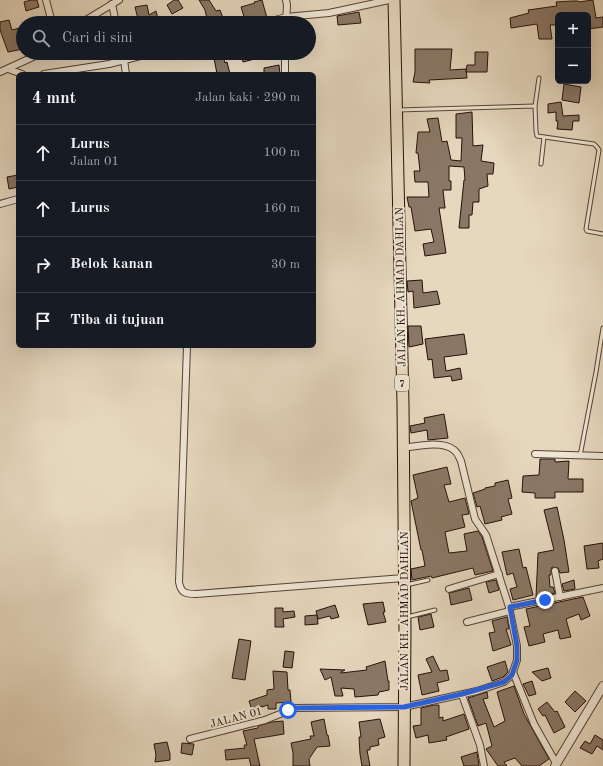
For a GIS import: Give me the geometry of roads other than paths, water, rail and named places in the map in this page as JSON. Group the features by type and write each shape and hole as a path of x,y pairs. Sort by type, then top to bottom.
{"highway":[{"name":"JALAN KH. AHMAD DAHLAN","path":"394,0 403,448 405,618 404,766"}],"street":[{"path":"46,0 50,16"},
{"path":"92,16 119,0"},
{"path":"286,0 286,16"},
{"path":"311,16 389,0"},
{"path":"112,4 115,16"},
{"path":"0,72 25,60"},
{"path":"65,72 125,60 126,72"},
{"path":"285,60 285,72"},
{"path":"8,68 17,72"},
{"path":"0,203 16,199"},
{"path":"187,348 179,582 182,592 185,594 196,594 404,582"},
{"path":"403,448 436,444 448,446 454,449 461,461 475,519 486,535 510,609 517,646 517,660 513,672 534,724 555,764 600,695 603,686"},
{"path":"535,454 603,456"},
{"path":"555,571 560,597"},
{"path":"449,589 498,574"},
{"path":"468,622 510,609 603,588"},
{"name":"JALAN 01","path":"190,739 265,720 295,708 404,707 462,694 504,682 512,675 513,672"},
{"path":"462,694 480,745 484,766"}],"lane":[{"path":"540,78 536,106 537,136 594,144 599,150 586,229 587,231 603,234"},
{"path":"396,110 536,106"},
{"path":"541,164 544,137"},
{"path":"580,456 603,328"},
{"path":"404,582 428,580"},
{"path":"405,618 435,610"}]}
